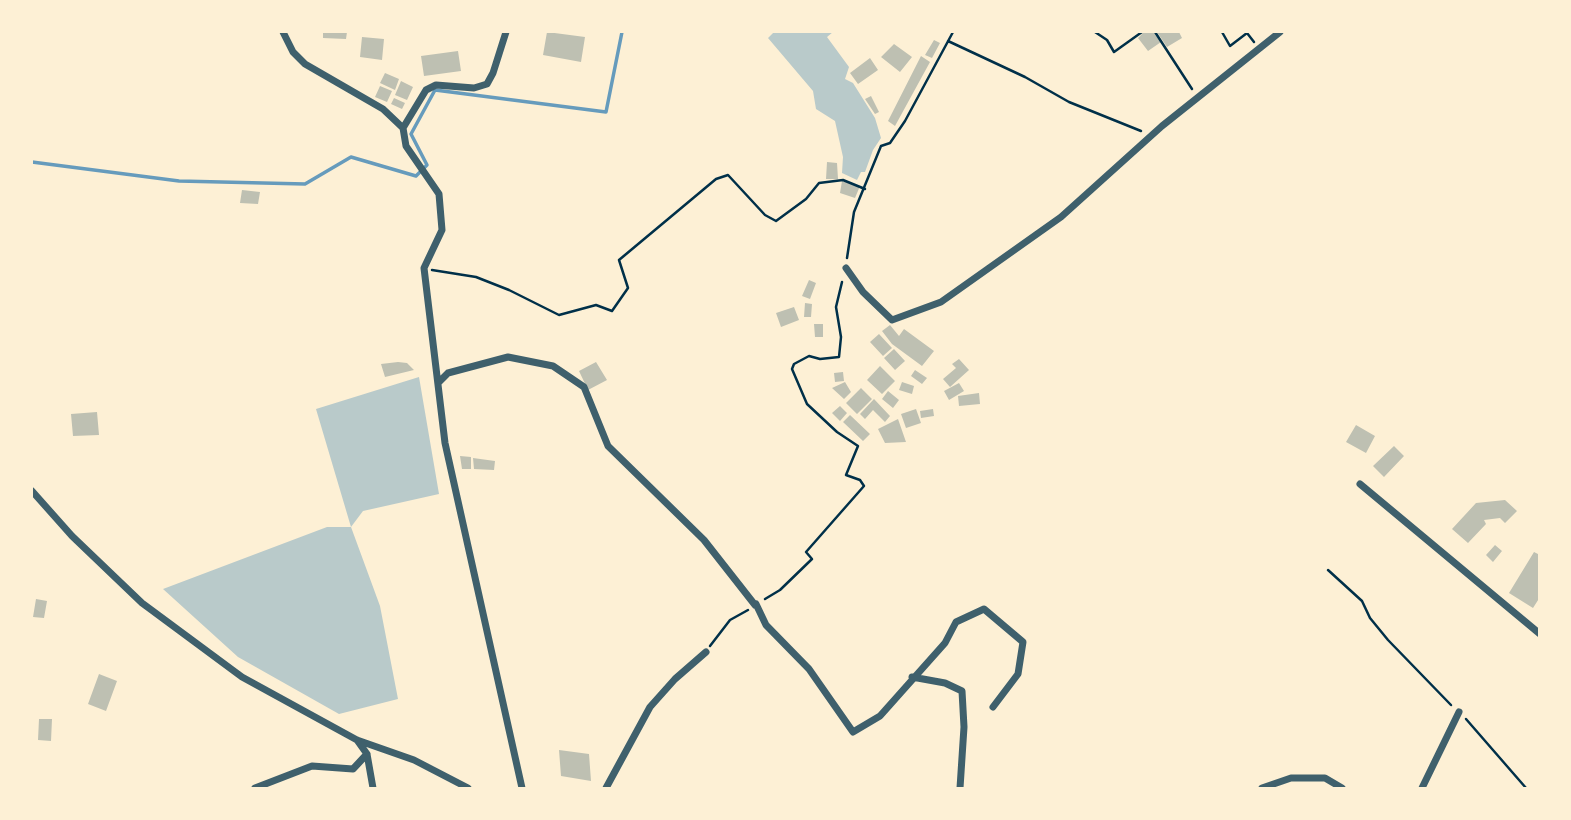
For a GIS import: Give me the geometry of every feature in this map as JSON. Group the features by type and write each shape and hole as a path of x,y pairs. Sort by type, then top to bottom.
{"street":[{"path":"283,32 293,52 305,64 383,109 403,128 406,146 439,194 442,230 424,268 448,456 522,789"},
{"path":"403,128 426,90 436,85 474,88 487,84 506,32"},
{"path":"846,268 863,292 892,320 941,302 1060,216 1151,136 1280,32"},
{"path":"439,382 448,373 508,357 553,366 583,387 608,446 704,540 755,605 766,625 809,669 853,732 880,716 945,643 956,622 984,609 1023,642 1017,674 993,707"},
{"path":"1360,484 1539,634"},
{"path":"32,491 72,536 162,617 242,677 357,740 414,760 468,789"},
{"path":"606,789 650,707 675,679 706,652"},
{"path":"912,677 945,683 962,691 964,727 960,789"},
{"path":"1422,789 1459,712"},
{"path":"357,740 367,754 373,789"},
{"path":"255,789 312,766 354,769 367,754"},
{"path":"1262,789 1291,778 1325,778 1342,789"}],"path":[{"path":"706,652 730,620 780,590 812,559 806,552 864,486 860,480 846,475 846,468 858,446 837,432 807,404 792,369 794,364 809,356 820,359 839,357 841,337 836,307 846,268 854,212 881,146 890,143 905,121 953,32"},
{"path":"1095,32 1107,40 1114,52 1142,32"},
{"path":"1154,32 1198,97"},
{"path":"1222,32 1230,46 1247,33 1259,48"},
{"path":"948,41 1025,76 1069,102 1151,136"},
{"path":"424,268 476,277 559,315 596,305 611,311 628,288 619,260 716,179 728,175 765,215 776,221 806,199 819,184 843,180 865,189"},
{"path":"1328,570 1362,601 1370,618 1388,640 1459,712 1526,789"}],"shaded area":[{"path":"774,32 833,32 827,37 849,67 845,79 853,83 875,118 881,138 873,150 865,172 861,172 857,180 842,173 843,157 835,121 816,109 813,91 768,38"},
{"path":"419,377 439,494 363,511 351,527 316,409"},
{"path":"327,527 351,527 380,606 398,699 339,714 238,657 163,589"}],"building":[{"path":"323,32 347,32 346,39 323,38"},
{"path":"547,32 585,37 581,62 543,55"},
{"path":"1144,32 1153,32 1161,42 1148,51 1138,38"},
{"path":"1157,32 1179,32 1182,38 1167,47"},
{"path":"362,37 384,39 382,60 360,57"},
{"path":"934,40 940,43 932,58 925,55"},
{"path":"894,44 912,57 900,72 881,57"},
{"path":"458,51 461,71 424,76 421,56"},
{"path":"921,56 930,62 895,126 888,121"},
{"path":"870,58 878,70 858,84 850,73"},
{"path":"385,73 399,79 395,90 380,83"},
{"path":"401,81 413,87 407,100 395,95"},
{"path":"380,86 392,91 387,102 375,97"},
{"path":"871,96 879,112 875,114 865,99"},
{"path":"394,98 405,103 402,109 391,104"},
{"path":"827,162 837,163 838,179 826,179"},
{"path":"842,181 860,186 855,198 840,193"},
{"path":"242,190 260,192 258,204 240,203"},
{"path":"809,280 816,283 810,299 802,296"},
{"path":"805,303 812,304 811,317 804,317"},
{"path":"794,307 799,320 781,327 776,313"},
{"path":"814,324 823,324 823,337 815,337"},
{"path":"890,325 899,336 904,329 934,351 922,366 892,344 882,331"},
{"path":"879,334 892,348 883,356 870,342"},
{"path":"894,349 905,361 895,370 884,358"},
{"path":"959,359 969,370 950,387 943,379 956,368 952,364"},
{"path":"596,362 607,380 588,390 579,371"},
{"path":"407,363 414,370 385,377 381,364"},
{"path":"880,366 895,381 882,394 867,380"},
{"path":"915,370 927,378 922,384 911,376"},
{"path":"843,372 844,381 835,382 834,373"},
{"path":"845,382 851,392 844,399 832,388"},
{"path":"902,382 914,386 912,394 899,390"},
{"path":"959,383 964,391 949,400 944,391"},
{"path":"861,388 872,399 857,414 846,403"},
{"path":"888,391 899,400 893,408 882,399"},
{"path":"979,393 980,404 959,406 958,396"},
{"path":"874,399 890,416 885,422 873,410 865,419 860,414"},
{"path":"840,406 847,413 840,421 832,413"},
{"path":"916,409 921,423 906,428 901,414"},
{"path":"933,409 934,416 921,418 920,411"},
{"path":"97,412 99,435 73,436 71,414"},
{"path":"850,415 870,434 863,441 843,422"},
{"path":"898,419 906,442 885,443 878,429"},
{"path":"1356,425 1375,436 1366,453 1346,442"},
{"path":"1394,446 1404,456 1384,477 1373,466"},
{"path":"460,456 471,457 471,469 462,469"},
{"path":"473,458 495,461 494,470 474,469"},
{"path":"1505,500 1517,511 1505,523 1500,518 1484,520 1486,524 1468,543 1452,529 1476,503"},
{"path":"1495,545 1502,551 1493,562 1486,555"},
{"path":"1534,552 1540,555 1540,597 1533,608 1509,593"},
{"path":"36,599 47,601 44,618 33,617"},
{"path":"99,674 117,681 106,711 88,704"},
{"path":"39,719 52,719 51,741 38,740"},
{"path":"559,750 589,754 591,781 561,776"}],"waterway":[{"path":"32,162 179,181 305,184 351,157 416,176 427,165 411,134 435,90 606,112 622,32"}]}
